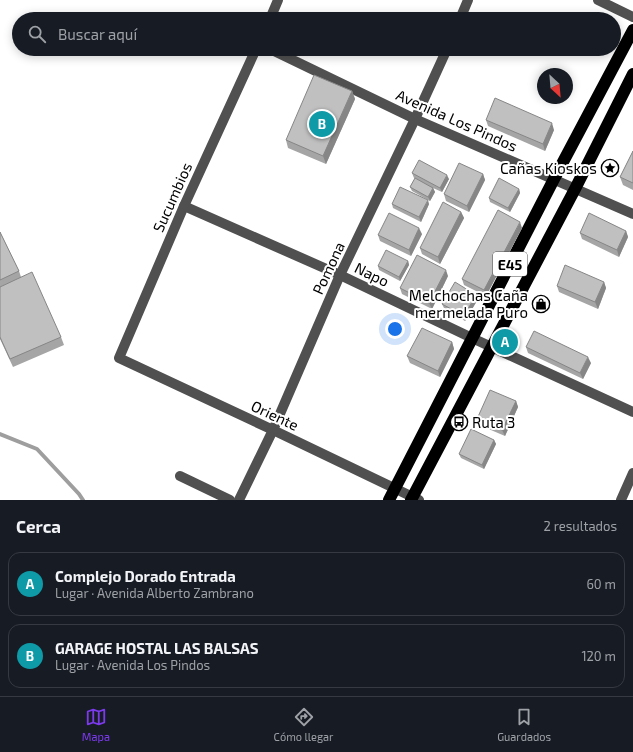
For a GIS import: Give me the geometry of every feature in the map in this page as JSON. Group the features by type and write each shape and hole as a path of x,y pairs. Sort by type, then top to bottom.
{"highway":[{"name":"E45","path":"621,53 633,30"},
{"name":"E45","path":"389,500 554,179 619,56"},
{"name":"E45","path":"414,499 633,74"}],"street":[{"path":"273,12 278,0"},
{"path":"463,12 468,0"},
{"path":"598,0 633,17"},
{"name":"Sucumbios","path":"118,358 184,206 253,56"},
{"name":"Avenida Los Pindos","path":"284,56 415,119 633,214"},
{"name":"Pomona","path":"239,500 273,430 340,275 415,119 443,56"},
{"name":"Napo","path":"184,206 340,275 633,412"},
{"name":"Oriente","path":"118,358 395,488 414,499"},
{"path":"621,500 633,473"},
{"path":"180,476 230,500"}],"building":[{"path":"314,75 352,91 323,156 286,140"},
{"path":"495,98 552,123 543,144 486,120"},
{"path":"633,151 633,183 620,177"},
{"path":"419,160 447,175 440,188 412,173"},
{"path":"459,163 483,174 467,206 444,194"},
{"path":"415,178 433,188 428,197 410,187"},
{"path":"499,178 519,189 508,208 489,198"},
{"path":"400,187 428,200 419,217 392,204"},
{"path":"443,202 461,212 438,257 420,248"},
{"path":"498,210 520,222 484,290 462,279"},
{"path":"389,213 419,228 409,250 378,235"},
{"path":"589,213 626,231 617,250 580,233"},
{"path":"0,232 19,271 0,280"},
{"path":"386,250 408,261 399,277 378,266"},
{"path":"417,255 446,270 429,303 400,288"},
{"path":"565,265 604,282 595,302 557,286"},
{"path":"32,272 61,337 10,359 0,337 0,287"},
{"path":"455,282 476,295 464,316 442,304"},
{"path":"422,328 452,342 438,371 407,356"},
{"path":"534,331 588,357 580,373 526,347"},
{"path":"490,390 516,401 502,430 477,419"},
{"path":"471,429 494,440 482,465 459,454"}],"waterway":[{"path":"0,434 37,449 83,500"}],"place":[{"name":"GARAGE HOSTAL LAS BALSAS","path":"322,124"},
{"name":"Cañas Kioskos","path":"610,168"},
{"name":"Melchochas Caña mermelada Puro","path":"541,304"},
{"name":"Complejo Dorado Entrada","path":"505,342"},
{"name":"Ruta 3","path":"459,422"}]}
